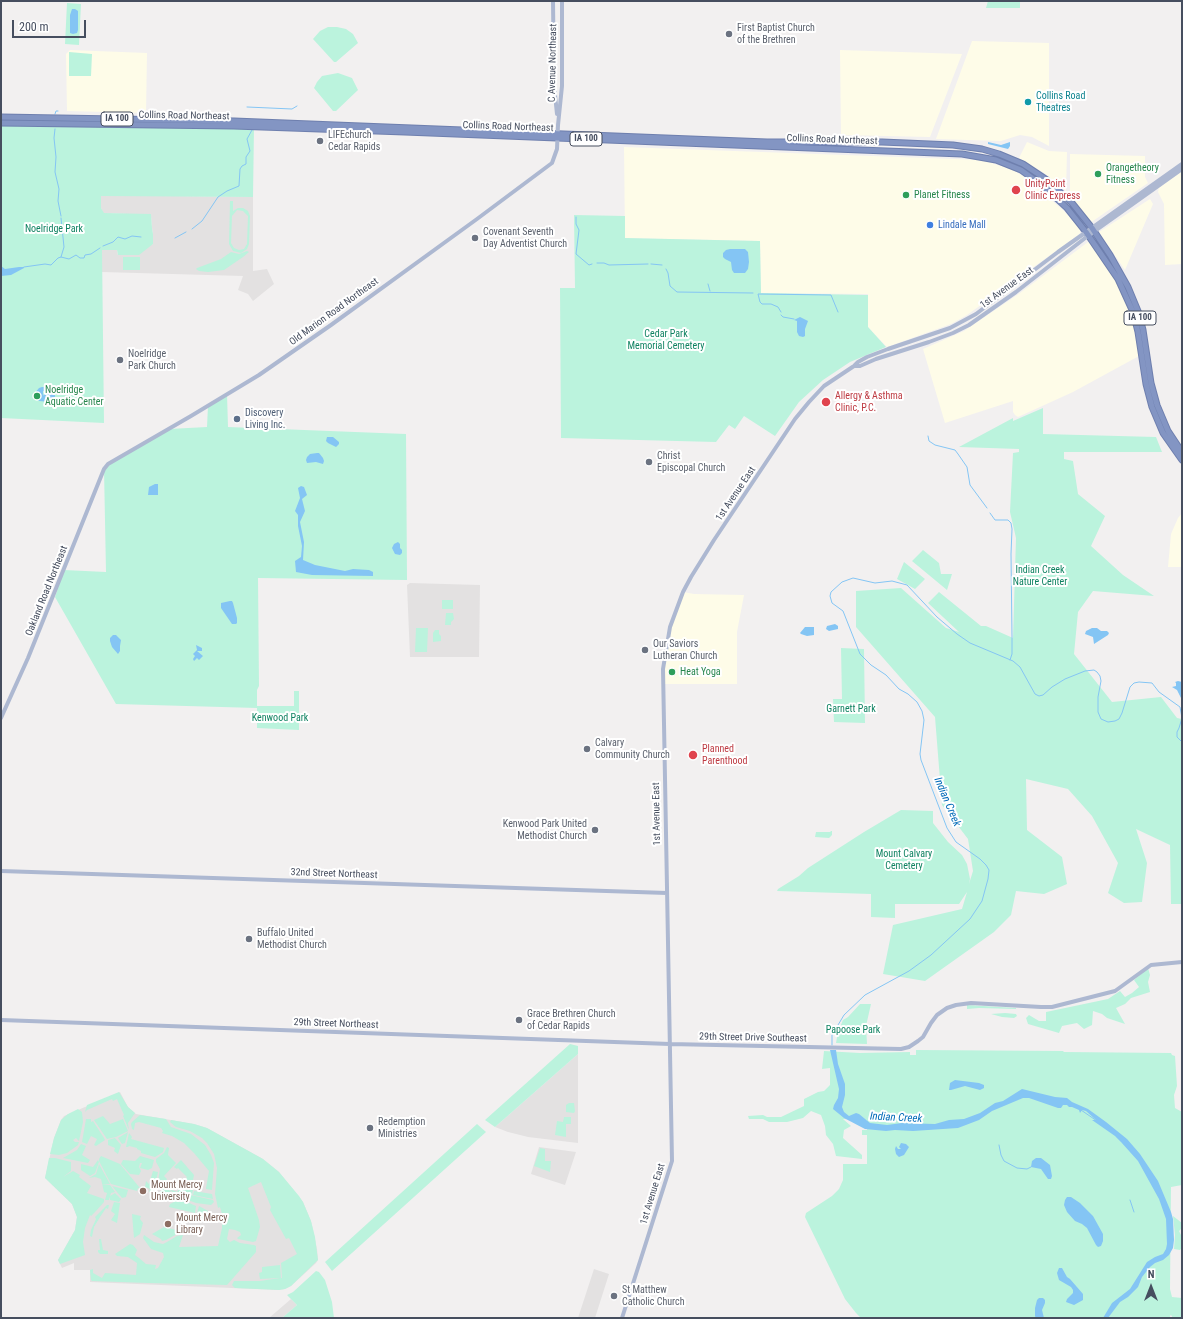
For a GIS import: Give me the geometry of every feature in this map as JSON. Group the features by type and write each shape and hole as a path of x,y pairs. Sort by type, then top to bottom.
{"highway":[{"name":"Collins Road Northeast","path":"1,117 234,121 962,154 979,156 1011,165 1030,176 1067,208 1087,233"},
{"name":"Collins Road Northeast","path":"22,123 31,121 63,121 65,118"},
{"name":"Collins Road Northeast","path":"1,123 234,126 766,142 882,142 953,145 982,149 1023,164 1058,190 1072,203 1093,230"},
{"name":"IA 100","path":"1093,230 1110,255 1132,295 1143,330 1151,383 1157,405 1168,431 1182,452"},
{"name":"IA 100","path":"1087,233 1118,279 1127,296 1138,332 1146,384 1152,406 1163,433 1182,460"}],"main road":[{"name":"C Avenue Northeast","path":"554,1 554,74 558,124"},
{"name":"C Avenue Northeast","path":"557,149 562,79 562,1"},
{"name":"Old Marion Road Northeast","path":"104,469 116,458 186,420 261,374 331,325 538,175 552,163 557,149"},
{"path":"1151,189 1182,164"},
{"path":"1151,189 1182,169"},
{"name":"1st Avenue East","path":"622,1318 672,1161 663,669 667,640 675,612 683,592 691,577 799,414 824,386 867,357 950,328 976,314 1058,252 1093,230 1151,189"},
{"name":"1st Avenue East","path":"854,366 860,366 876,359 929,342 970,325 1022,287 1087,233"},
{"name":"Oakland Road Northeast","path":"1,718 28,658 104,469"},
{"name":"32nd Street Northeast","path":"1,871 667,893"},
{"name":"29th Street Drive Southeast","path":"670,1044 898,1049 909,1047 922,1038 931,1023 940,1013 951,1006 962,1003 1052,1007 1115,991 1151,965 1182,962"},
{"name":"29th Street Northeast","path":"1,1020 670,1044"}],"shaded area":[{"path":"972,41 1049,43 1049,146 1032,137 1020,135 1001,141 936,139"},
{"path":"70,50 147,53 146,113 67,111 66,54"},
{"path":"840,50 962,54 930,137 841,135"},
{"path":"1027,142 1049,151 1067,152 1066,191 1044,173 1019,158"},
{"path":"624,147 982,160 1013,170 1026,178 1064,211 1080,229 1080,233 967,315 951,324 887,347 868,327 868,294 761,293 760,241 625,238"},
{"path":"1070,154 1145,156 1145,177 1148,183 1090,223 1070,198"},
{"path":"1182,171 1182,264 1165,265 1164,204 1158,192 1159,188"},
{"path":"101,195 253,197 253,271 267,269 274,284 253,301 248,294 238,290 243,276 102,272 102,250 117,250 118,255 153,244 153,234 151,215 103,213 101,208"},
{"path":"1150,199 1153,204 1125,270 1099,232"},
{"path":"1088,242 1091,243 1112,272 1121,289 1130,311 1139,356 1073,392 1018,417 1013,412 1013,401 945,423 923,349 964,331 1020,293"},
{"path":"1182,513 1182,567 1168,567 1171,534 1178,518"},
{"path":"410,583 480,585 479,657 410,657 407,585"},
{"path":"683,592 694,594 744,595 737,632 737,684 663,684 667,640"},
{"path":"578,1054 578,1143 528,1137 495,1127"},
{"name":"Mount Mercy University","path":"120,1092 128,1107 136,1114 194,1124 207,1128 263,1159 279,1172 303,1202 311,1221 317,1249 318,1260 316,1263 291,1286 279,1290 90,1282 90,1270 74,1270 74,1263 62,1268 58,1260 75,1230 77,1217 72,1204 45,1178 54,1138 64,1116"},
{"path":"539,1147 576,1152 565,1185 531,1174"},
{"path":"594,1269 609,1274 595,1318 578,1318"},
{"path":"291,1299 297,1305 282,1318 269,1318"}],"green space":[{"path":"988,1 1020,1 1020,8 986,8"},
{"path":"67,3 81,4 79,45 65,44"},
{"path":"328,27 346,29 353,34 358,43 336,62 334,62 313,39 320,31"},
{"path":"69,52 92,54 91,76 69,76"},
{"path":"338,73 352,78 358,90 336,111 333,111 314,88 322,76"},
{"name":"Noelridge Park","path":"1,123 254,127 253,197 101,196 101,208 104,213 151,214 153,234 153,244 139,255 118,255 117,250 102,250 104,423 1,418"},
{"path":"230,201 233,201 233,211 238,208 243,208 248,211 250,216 249,244 247,249 241,253 233,251 229,244","holes":["237,210 243,211 248,216 247,244 244,249 239,250 234,248 231,243 232,216"]},
{"name":"Cedar Park Memorial Cemetery","path":"574,215 625,216 625,238 760,241 761,293 868,295 868,327 886,347 850,362 823,380 799,402 775,436 744,416 735,429 729,425 716,442 561,438 560,288 575,288"},
{"path":"247,251 249,252 224,270 208,272 199,271 196,269 221,259 231,252 239,254"},
{"path":"123,257 140,257 140,270 123,270"},
{"name":"Kenwood Park","path":"227,394 228,427 406,434 407,580 258,578 259,686 257,690 257,706 294,706 294,691 299,691 299,730 257,728 257,708 116,704 55,597 64,570 106,572 104,469 108,464 169,429 207,427 208,406"},
{"path":"1043,408 1043,434 1156,437 1162,452 1064,452 1064,459 1073,461 1078,494 1105,516 1091,546 1123,575 1154,596 1093,591 1078,612 1074,654 1112,702 1161,697 1177,718 1182,719 1182,904 1171,904 1170,845 1136,829 1147,863 1142,902 1124,903 1108,893 1118,863 1092,816 1068,789 1026,779 1027,830 1062,857 1067,884 1044,894 1016,891 1011,915 994,932 925,981 883,974 893,925 962,909 967,892 959,904 895,904 895,918 871,917 871,894 777,891 808,868 901,810 933,811 933,823 948,842 962,855 967,864 970,879 969,884 973,871 968,839 942,805 935,717 856,627 856,591 901,588 946,628 959,632 928,603 939,592 981,626 986,626 1013,638 1016,538 1010,512 1013,453 1019,452 1019,449 959,447 1013,418 1013,421"},
{"path":"923,550 939,563 941,574 952,574 947,590 912,561"},
{"path":"904,562 925,579 915,589 897,579"},
{"path":"442,600 453,600 453,609 442,609"},
{"path":"446,613 453,613 454,619 451,622 451,625 445,625"},
{"path":"416,628 428,628 427,652 415,652"},
{"path":"435,630 439,630 441,641 433,642 433,633"},
{"name":"Garnett Park","path":"841,648 864,649 865,723 834,722 833,699 842,699"},
{"path":"831,831 832,835 829,838 815,837 816,832"},
{"path":"1148,968 1150,975 1148,982 1150,992 1131,998 1125,1004 1116,1008 1125,1024 1107,1018 1102,1014 1093,1011 1092,1025 1084,1029 1077,1023 1062,1026 1059,1033 1028,1024 1026,1018 1029,1015 1039,1021 1046,1021 1046,1012 1108,999 1120,991 1125,997 1139,987 1134,980"},
{"name":"Papoose Park","path":"860,1004 871,1004 866,1026 867,1044 836,1043 838,1032 843,1020 848,1017"},
{"path":"967,1005 1016,1008 1016,1009 967,1009"},
{"path":"991,1014 1016,1014 1017,1016 1014,1018"},
{"path":"570,1044 578,1046 578,1054 495,1127 485,1120"},
{"path":"916,1050 1171,1053 1175,1056 1177,1086 1174,1095 1175,1108 1182,1112 1182,1185 1171,1187 1171,1183 1170,1289 1172,1297 1182,1298 1182,1318 1173,1318 1171,1315 1170,1318 861,1318 856,1313 845,1299 805,1217 806,1213 832,1196 839,1189 843,1180 843,1164 867,1164 867,1135 862,1135 862,1130 867,1130 867,1120 843,1119 851,1126 844,1130 843,1138 862,1155 862,1159 836,1156 833,1144 826,1135 825,1126 821,1115 811,1111 803,1118 787,1122 769,1122 763,1119 749,1119 748,1116 763,1115 767,1117 781,1117 804,1106 804,1099 818,1092 824,1091 830,1085 830,1068 822,1069 824,1051 860,1053 910,1052 910,1055 916,1055"},
{"path":"119,1092 128,1107 135,1113 128,1123 129,1130 117,1099 113,1101 112,1099 85,1112 87,1105"},
{"path":"569,1103 574,1103 574,1113 566,1112 566,1105"},
{"path":"78,1109 82,1112 83,1122 79,1141 76,1138 73,1140 75,1142 79,1142 78,1145 67,1153 59,1155 50,1154 61,1120 68,1114"},
{"path":"140,1115 166,1119 171,1127 191,1134 205,1145 214,1163 212,1190 206,1189 209,1171 184,1143 172,1136 162,1133 163,1131 161,1128 139,1122 135,1123 134,1130 132,1129 132,1122"},
{"path":"103,1116 110,1124 123,1119 128,1131 116,1137 107,1139 94,1120"},
{"path":"564,1117 571,1117 571,1124 566,1124 566,1137 555,1135 557,1121 563,1122"},
{"path":"86,1119 91,1119 91,1122 93,1121 105,1140 96,1146 94,1145 97,1139 91,1136 87,1144 82,1142"},
{"path":"171,1120 207,1128 263,1159 279,1172 299,1196 311,1221 318,1260 291,1286 279,1290 235,1288 232,1285 234,1281 260,1281 280,1278 260,1279 259,1273 262,1272 262,1267 280,1265 282,1278 281,1263 297,1254 289,1238 286,1239 270,1210 271,1207 261,1182 248,1188 259,1220 260,1227 256,1241 253,1242 238,1239 237,1238 241,1235 240,1232 229,1229 227,1239 230,1242 234,1240 240,1243 254,1245 256,1246 256,1252 227,1285 91,1280 90,1270 93,1269 93,1273 102,1278 105,1273 136,1275 137,1263 128,1257 117,1256 115,1254 130,1244 137,1250 135,1255 146,1264 156,1265 155,1269 158,1268 164,1257 163,1253 151,1249 143,1238 144,1235 154,1242 163,1244 177,1236 183,1235 179,1247 218,1246 222,1228 222,1214 220,1207 218,1208 215,1194 217,1168 214,1154 202,1138 190,1131 176,1127 170,1122"},
{"path":"477,1124 486,1132 332,1271 325,1262"},
{"path":"128,1132 125,1143 122,1144 118,1138"},
{"path":"129,1133 132,1137 131,1139 164,1148 163,1152 155,1157 141,1153 141,1151 137,1148 129,1146 126,1147"},
{"path":"115,1138 121,1145 118,1154 114,1151 115,1148 108,1145 108,1140"},
{"path":"81,1144 86,1146 82,1155 90,1160 88,1163 63,1158 77,1150"},
{"path":"167,1147 169,1148 168,1155 176,1163 164,1176 167,1179 165,1182 169,1186 157,1187 160,1169 156,1159 164,1153"},
{"path":"540,1148 545,1149 545,1161 551,1161 550,1172 534,1166"},
{"path":"101,1156 120,1164 140,1188 138,1188 137,1191 111,1184 99,1161"},
{"path":"140,1156 154,1160 152,1168 148,1170 140,1168 142,1163 140,1163 139,1167 141,1171 139,1175 130,1174 121,1164 123,1160 135,1161"},
{"path":"49,1158 71,1162 71,1171 63,1177 73,1171 80,1175 79,1177 91,1186 87,1193 104,1199 104,1202 91,1216 90,1215 85,1228 83,1242 85,1255 60,1264 58,1260 75,1230 77,1217 72,1204 45,1178"},
{"path":"98,1160 99,1162 95,1173 90,1176 81,1170 81,1164 93,1167"},
{"path":"181,1160 194,1175 191,1190 193,1190 192,1195 184,1193 176,1195 169,1189 177,1192 179,1186 187,1177 178,1168 177,1169 174,1167"},
{"path":"99,1164 110,1184 102,1184 101,1179 95,1177 89,1178 96,1174"},
{"path":"153,1171 158,1172 154,1190 149,1192 150,1189 145,1187 146,1181 149,1184"},
{"path":"102,1184 110,1185 115,1192 111,1193 109,1200 105,1200 107,1193 104,1192"},
{"path":"112,1186 128,1190 126,1197 122,1198"},
{"path":"160,1188 167,1188 175,1196 169,1199 159,1197 161,1193 159,1193 163,1189"},
{"path":"194,1191 212,1194 213,1199 193,1195"},
{"path":"115,1193 121,1199 119,1202 110,1200 110,1196"},
{"path":"186,1194 213,1200 214,1202 211,1205 196,1203 177,1196"},
{"path":"180,1199 196,1206 195,1213 169,1207 175,1200"},
{"path":"114,1202 120,1203 117,1223 111,1220 115,1214 111,1211"},
{"path":"107,1205 109,1205 108,1209 106,1208 94,1227 92,1237 90,1236 96,1219 95,1217"},
{"path":"199,1206 208,1211 204,1219 196,1217"},
{"path":"132,1214 141,1216 140,1219 143,1223 140,1234 134,1238"},
{"path":"1173,1216 1182,1223 1182,1228 1179,1231 1182,1237 1182,1248 1180,1250 1174,1249 1175,1235"},
{"path":"164,1227 189,1233 189,1235 179,1233 162,1241 152,1234"},
{"path":"99,1239 101,1239 103,1250 108,1251 108,1254 100,1254 98,1252 98,1250 100,1250"},
{"path":"316,1271 319,1272 325,1280 332,1302 334,1318 282,1318 297,1305 287,1295 293,1292"}],"water":[{"path":"72,9 78,11 78,30 77,33 73,34 70,33 70,15"},
{"path":"988,142 1001,145 1010,142 1010,146 1008,149 988,144"},
{"path":"730,249 745,249 748,252 748,269 745,273 734,273 731,262 723,257 723,253"},
{"path":"1,266 5,269 19,267 24,268 11,275 1,276"},
{"path":"800,317 808,321 805,329 805,336 803,337 799,336 797,332 797,321 794,320"},
{"path":"42,387 47,387 47,391 43,391 43,396 44,394 55,394 55,399 51,399 51,402 39,401 35,397 35,393"},
{"path":"327,437 333,437 339,442 339,444 336,447 328,443 326,441"},
{"path":"319,453 323,458 323,464 316,462 307,463 307,457 310,454"},
{"path":"158,484 158,495 148,495 149,487"},
{"path":"301,486 304,487 307,495 302,499 305,511 300,522 304,542 303,560 315,565 345,571 353,569 369,570 373,572 373,576 312,575 296,572 295,561 301,557 302,546 298,526 298,515 295,511 300,498 298,488"},
{"path":"398,542 402,550 400,555 395,554 392,548 394,544"},
{"path":"230,601 233,603 237,618 236,624 232,624 221,608 221,603"},
{"path":"835,624 838,626 838,629 829,631 826,629 827,626"},
{"path":"805,627 814,627 814,635 807,636 801,634 800,633"},
{"path":"1092,628 1097,628 1101,631 1107,631 1109,633 1094,644 1093,637 1085,634 1086,631"},
{"path":"113,635 116,635 121,640 120,651 118,654 112,647 110,641 110,638"},
{"path":"196,645 202,648 202,651 197,651 203,656 199,660 197,658 194,661 193,659 195,656 193,654 197,650"},
{"path":"1175,682 1182,682 1182,700 1177,690 1172,687 1176,686"},
{"path":"830,1050 836,1050 838,1064 845,1084 845,1095 842,1107 844,1112 849,1116 856,1113 859,1114 870,1123 887,1125 902,1123 935,1124 949,1120 964,1119 980,1113 995,1103 1003,1101 1022,1089 1055,1097 1067,1098 1072,1102 1088,1109 1127,1139 1140,1154 1158,1181 1173,1219 1174,1240 1173,1248 1169,1255 1150,1267 1142,1277 1138,1287 1128,1297 1120,1302 1108,1318 1103,1318 1112,1303 1130,1289 1147,1262 1163,1254 1167,1244 1166,1219 1159,1199 1138,1161 1115,1136 1092,1120 1096,1120 1086,1111 1082,1110 1080,1113 1079,1110 1067,1105 1063,1105 1061,1108 1058,1108 1029,1098 1023,1098 992,1111 979,1120 958,1128 913,1131 865,1129 844,1118 833,1109 838,1098 839,1089"},
{"path":"955,1080 979,1083 984,1085 984,1088 980,1090 965,1086 949,1090 950,1083"},
{"path":"901,1143 906,1144 909,1147 904,1155 899,1157 896,1154 895,1149 896,1146 898,1149 901,1149 899,1147"},
{"path":"1036,1158 1041,1158 1050,1165 1052,1176 1051,1179 1048,1179 1041,1169 1031,1167 1032,1161"},
{"path":"1067,1197 1071,1197 1080,1203 1093,1216 1103,1234 1101,1246 1098,1247 1096,1245 1087,1228 1075,1221 1067,1212 1064,1205"},
{"path":"1059,1268 1062,1268 1067,1277 1083,1294 1083,1300 1074,1305 1066,1302 1073,1293 1073,1290 1071,1287 1059,1280 1057,1273"},
{"path":"1039,1298 1043,1298 1045,1300 1042,1310 1044,1318 1036,1318 1035,1316 1035,1308"}],"waterway":[{"path":"247,107 292,109 297,106"},
{"path":"55,114 56,111 58,111"},
{"path":"55,129 55,172 59,189 58,201 61,216"},
{"path":"192,229 202,221 218,197 239,186 240,169 246,164 246,157 250,151 247,139 252,130"},
{"path":"576,217 576,224 579,230 576,254 589,265 592,264"},
{"path":"61,218 64,247 61,257"},
{"path":"175,238 186,232"},
{"path":"103,246 113,242 118,237 125,239 132,236 141,237"},
{"path":"24,267 45,264 51,265 61,257 69,259 76,255 80,258 84,258 85,255 91,254 100,248"},
{"path":"597,263 609,265 648,264"},
{"path":"651,264 662,265"},
{"path":"666,269 670,286 677,292 753,293"},
{"path":"708,284 710,291"},
{"path":"781,312 778,307 771,304 762,304 758,294 831,295 838,312"},
{"path":"781,315 783,317 794,319"},
{"path":"928,436 929,441 935,445 955,450 967,467 970,485 987,508"},
{"path":"990,513 995,520 1008,520 1011,523 1012,529 1012,654 1010,660"},
{"name":"Indian Creek","path":"832,1045 832,1035 844,1015 865,995 909,971 931,955 970,919 982,901 989,870 980,859 956,842 947,828 921,760 920,754 924,720 922,711 917,702 908,694 899,689 886,675 871,665 860,654 843,611 832,603 830,596 831,592 842,582 853,578 875,583 892,581 907,585 937,617 957,634 970,643 1013,661 1020,667 1035,694 1039,696 1043,695 1065,679 1085,671 1094,670 1100,676 1101,681 1098,697 1098,712 1101,719 1108,722 1119,719 1130,687 1134,683 1152,683 1159,692 1180,707 1182,718 1177,732 1177,737 1182,742"},
{"name":"Indian Creek","path":"1081,1110 1097,1121"},
{"path":"999,1145 1004,1161 1017,1168 1027,1169 1031,1167"},
{"path":"1130,1200 1134,1212"}],"place":[{"name":"First Baptist Church of the Brethren","path":"729,34"},
{"name":"Collins Road Theatres","path":"1028,102"},
{"name":"LIFEchurch Cedar Rapids","path":"320,141"},
{"name":"Orangetheory Fitness","path":"1098,174"},
{"name":"UnityPoint Clinic Express","path":"1016,190"},
{"name":"Planet Fitness","path":"906,195"},
{"name":"Lindale Mall","path":"930,225"},
{"name":"Covenant Seventh Day Adventist Church","path":"475,238"},
{"name":"Noelridge Park Church","path":"120,360"},
{"name":"Noelridge Aquatic Center","path":"37,396"},
{"name":"Allergy & Asthma Clinic, P.C.","path":"826,402"},
{"name":"Discovery Living Inc.","path":"237,419"},
{"name":"Christ Episcopal Church","path":"649,462"},
{"name":"Our Saviors Lutheran Church","path":"645,650"},
{"name":"Heat Yoga","path":"672,672"},
{"name":"Calvary Community Church","path":"587,749"},
{"name":"Planned Parenthood","path":"693,755"},
{"name":"Kenwood Park United Methodist Church","path":"595,830"},
{"name":"Buffalo United Methodist Church","path":"249,939"},
{"name":"Grace Brethren Church of Cedar Rapids","path":"519,1020"},
{"name":"Redemption Ministries","path":"370,1128"},
{"name":"Mount Mercy University","path":"143,1191"},
{"name":"Mount Mercy Library","path":"168,1224"},
{"name":"St Matthew Catholic Church","path":"614,1296"}],"park label":[{"name":"Indian Creek Nature Center","path":"1040,576"},
{"name":"Mount Calvary Cemetery","path":"904,860"}]}
